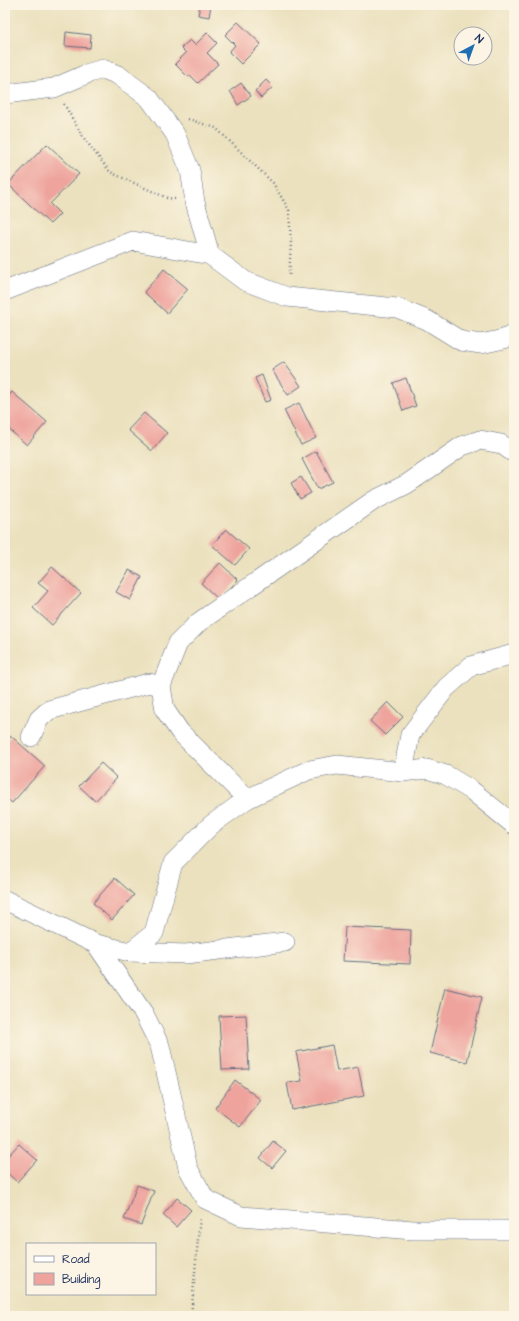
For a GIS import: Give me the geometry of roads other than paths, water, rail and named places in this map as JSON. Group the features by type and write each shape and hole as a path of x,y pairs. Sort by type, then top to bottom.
{"street":[{"path":"5,94 54,88 89,73 103,69 118,75 149,98 163,115 175,134 190,170 195,202 210,255"},
{"path":"5,291 134,241 210,255 246,281 287,297 396,308 428,320 461,341 481,344 504,339 514,334"},
{"path":"247,799 180,732 165,710 161,686 178,642 199,622 373,502 407,484 462,446 480,440 501,444 514,453"},
{"path":"403,772 410,735 446,688 471,666 514,654"},
{"path":"31,737 38,718 49,710 149,683 161,686"},
{"path":"130,952 154,933 173,863 211,825 247,799 308,770 337,765 403,772 427,769 446,775 471,790 514,825"},
{"path":"5,900 96,944 130,952 186,954 285,942"},
{"path":"96,944 144,1014 160,1046 188,1168 205,1199 241,1216 413,1230 514,1230"}]}
